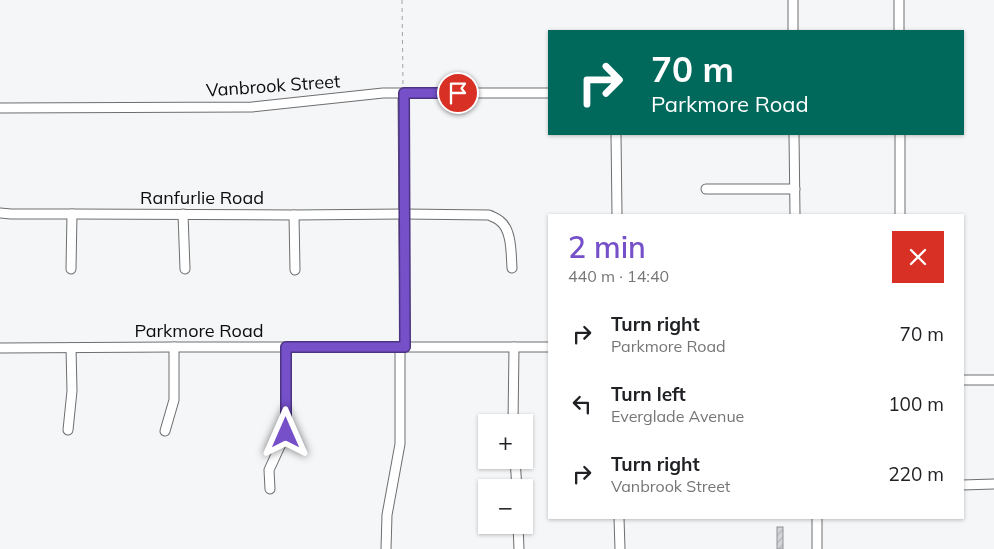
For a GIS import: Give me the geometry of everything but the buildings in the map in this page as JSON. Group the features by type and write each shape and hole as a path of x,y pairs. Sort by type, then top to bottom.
{"street":[{"path":"793,0 793,30"},
{"path":"899,0 899,30"},
{"path":"386,549 386,515 400,444 403,347 404,93"},
{"name":"Vanbrook Street","path":"0,108 252,107 374,94 548,93"},
{"path":"616,135 616,214"},
{"path":"794,135 795,214"},
{"path":"900,135 900,214"},
{"path":"706,189 795,189"},
{"name":"Ranfurlie Road","path":"0,213 489,215 500,220 506,227 512,268"},
{"path":"71,270 72,214"},
{"path":"183,214 185,269"},
{"path":"294,215 295,270"},
{"path":"165,431 174,400 174,347"},
{"path":"270,489 269,470 286,433 286,347"},
{"path":"513,414 514,347"},
{"name":"Parkmore Road","path":"0,348 548,347"},
{"path":"68,430 72,391 71,348"},
{"path":"964,380 994,380"},
{"path":"964,484 994,484"},
{"path":"619,519 620,549"},
{"path":"817,519 817,549"},
{"path":"518,534 519,549"}],"path":[{"path":"402,0 404,93"}],"route":[{"path":"286,433 286,347 405,347 404,93 458,93"}]}
